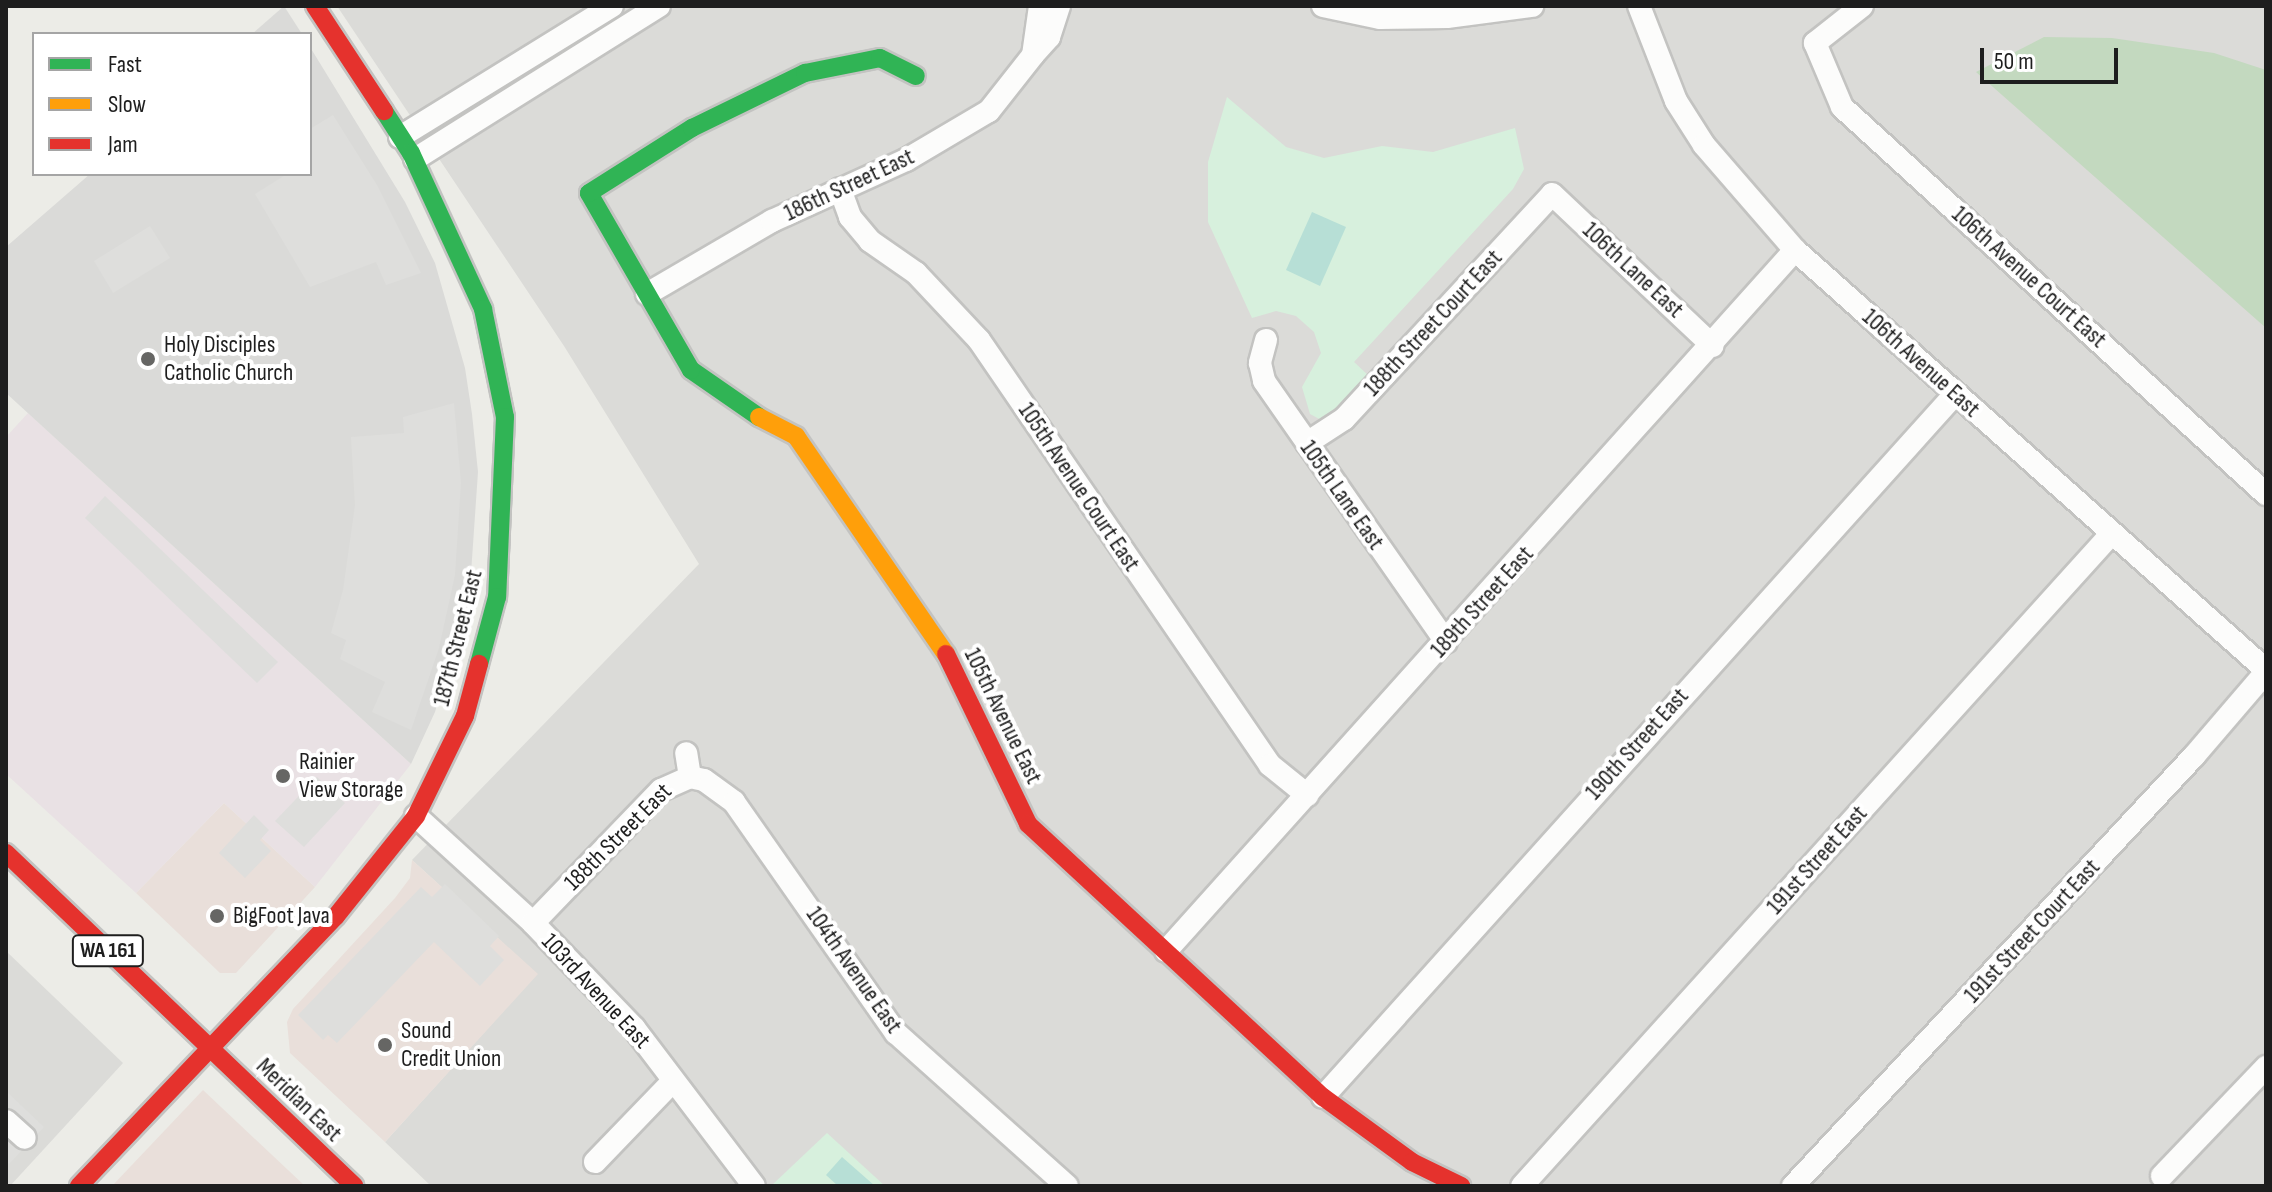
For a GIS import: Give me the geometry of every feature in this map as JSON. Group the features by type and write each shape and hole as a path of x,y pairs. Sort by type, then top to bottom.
{"street":[{"name":"187th Street East","path":"79,1186 336,916 416,816 465,716 493,610 507,461 505,417 483,309 415,159 315,6"},
{"path":"400,137 612,6"},
{"path":"415,159 659,6"},
{"path":"1033,55 1040,6"},
{"name":"186th Street East","path":"647,294 772,221 906,160 989,111 1049,37 1059,6"},
{"path":"1323,6 1380,18 1447,17 1532,6"},
{"name":"106th Avenue East","path":"1639,6 1676,101 1704,145 1795,250 2266,671"},
{"name":"106th Avenue Court East","path":"1862,6 1815,43 1842,107 2266,494"},
{"name":"105th Avenue East","path":"916,76 880,58 805,73 692,128 589,193 691,370 739,406 796,436 960,675 1028,824 1323,1097 1412,1162 1461,1186"},
{"name":"105th Avenue Court East","path":"840,189 850,217 870,241 916,273 979,340 1270,765 1307,795"},
{"name":"106th Lane East","path":"1552,194 1713,346"},
{"name":"188th Street Court East","path":"1307,443 1344,419 1552,194"},
{"name":"189th Street East","path":"1166,951 1713,346 1795,250"},
{"name":"105th Lane East","path":"1266,340 1260,363 1264,381 1446,642"},
{"name":"190th Street East","path":"1323,1097 1955,394"},
{"name":"191st Street East","path":"1522,1186 2112,533"},
{"name":"191st Street Court East","path":"1793,1186 2194,756 2266,671"},
{"name":"188th Street East","path":"533,923 661,790 690,777 686,753"},
{"name":"104th Avenue East","path":"690,777 704,780 734,802 896,1033 1067,1186"},
{"name":"103rd Avenue East","path":"416,816 533,923 634,1028 754,1186"},
{"name":"WA 161","path":"6,853 210,1049"},
{"name":"Meridian East","path":"210,1049 354,1186"},
{"path":"2162,1176 2266,1067"},
{"path":"595,1162 673,1081"},
{"path":"6,1121 25,1138"}],"shaded area":[{"path":"284,6 301,32 254,32"},
{"path":"337,6 2266,6 2266,1186 431,1186 385,1142 537,974 412,860 699,564 564,346"},
{"path":"312,50 405,202 435,263 465,368 472,414 478,472 470,588 435,712 411,764 6,393 6,247 88,176 312,176"},
{"path":"333,115 377,185 421,273 386,285 376,262 310,287 255,194 284,176 312,176 312,128"},
{"path":"1312,212 1346,227 1320,286 1286,270"},
{"path":"150,226 170,258 113,293 94,261"},
{"path":"454,403 461,483 455,575 439,648 411,730 372,712 385,682 340,659 346,640 331,633 343,590 355,505 351,437 404,433 403,417"},
{"path":"28,413 411,764 315,887 224,803 136,893 6,774 6,437"},
{"path":"105,496 278,662 257,683 85,518"},
{"path":"317,777 345,803 304,847 275,821"},
{"path":"224,803 315,887 236,973 220,973 136,893"},
{"path":"254,815 269,830 260,840 271,851 245,878 219,853"},
{"path":"412,860 538,974 385,1142 290,1053 287,1022 293,1009 395,898 410,878"},
{"path":"445,884 499,936 490,946 504,960 480,986 434,942 337,1043 328,1035 323,1040 298,1015 421,887 432,897"},
{"path":"6,951 123,1063 10,1186 6,1186"},
{"path":"203,1090 305,1186 112,1186"},
{"path":"6,1091 44,1127 9,1164 6,1161"},
{"path":"842,1157 875,1186 838,1186 826,1175"}],"green space":[{"path":"2044,37 2112,38 2214,53 2266,70 2266,328 1976,72"},
{"path":"1227,97 1286,147 1324,158 1382,146 1433,152 1515,128 1524,169 1513,189 1354,362 1369,376 1323,421 1310,414 1302,387 1321,353 1314,332 1296,316 1276,311 1252,318 1208,222 1208,162"},
{"path":"827,1133 885,1186 771,1186"}],"traffic: fast":[{"path":"759,417 691,370 589,193 692,128 805,73 880,58 916,76"},
{"path":"384,111 411,153 483,309 505,417 497,597 479,664"}],"traffic: slow":[{"path":"759,417 796,436 946,654"}],"traffic: jam":[{"path":"315,6 384,111"},
{"path":"946,654 1028,824 1323,1097 1412,1162 1461,1186"},
{"path":"79,1186 336,916 416,816 465,716 479,664"},
{"path":"6,853 354,1186"}],"place":[{"name":"Holy Disciples Catholic Church","path":"148,359"},
{"name":"Rainier View Storage","path":"283,776"},
{"name":"BigFoot Java","path":"217,916"},
{"name":"Sound Credit Union","path":"385,1045"}]}
